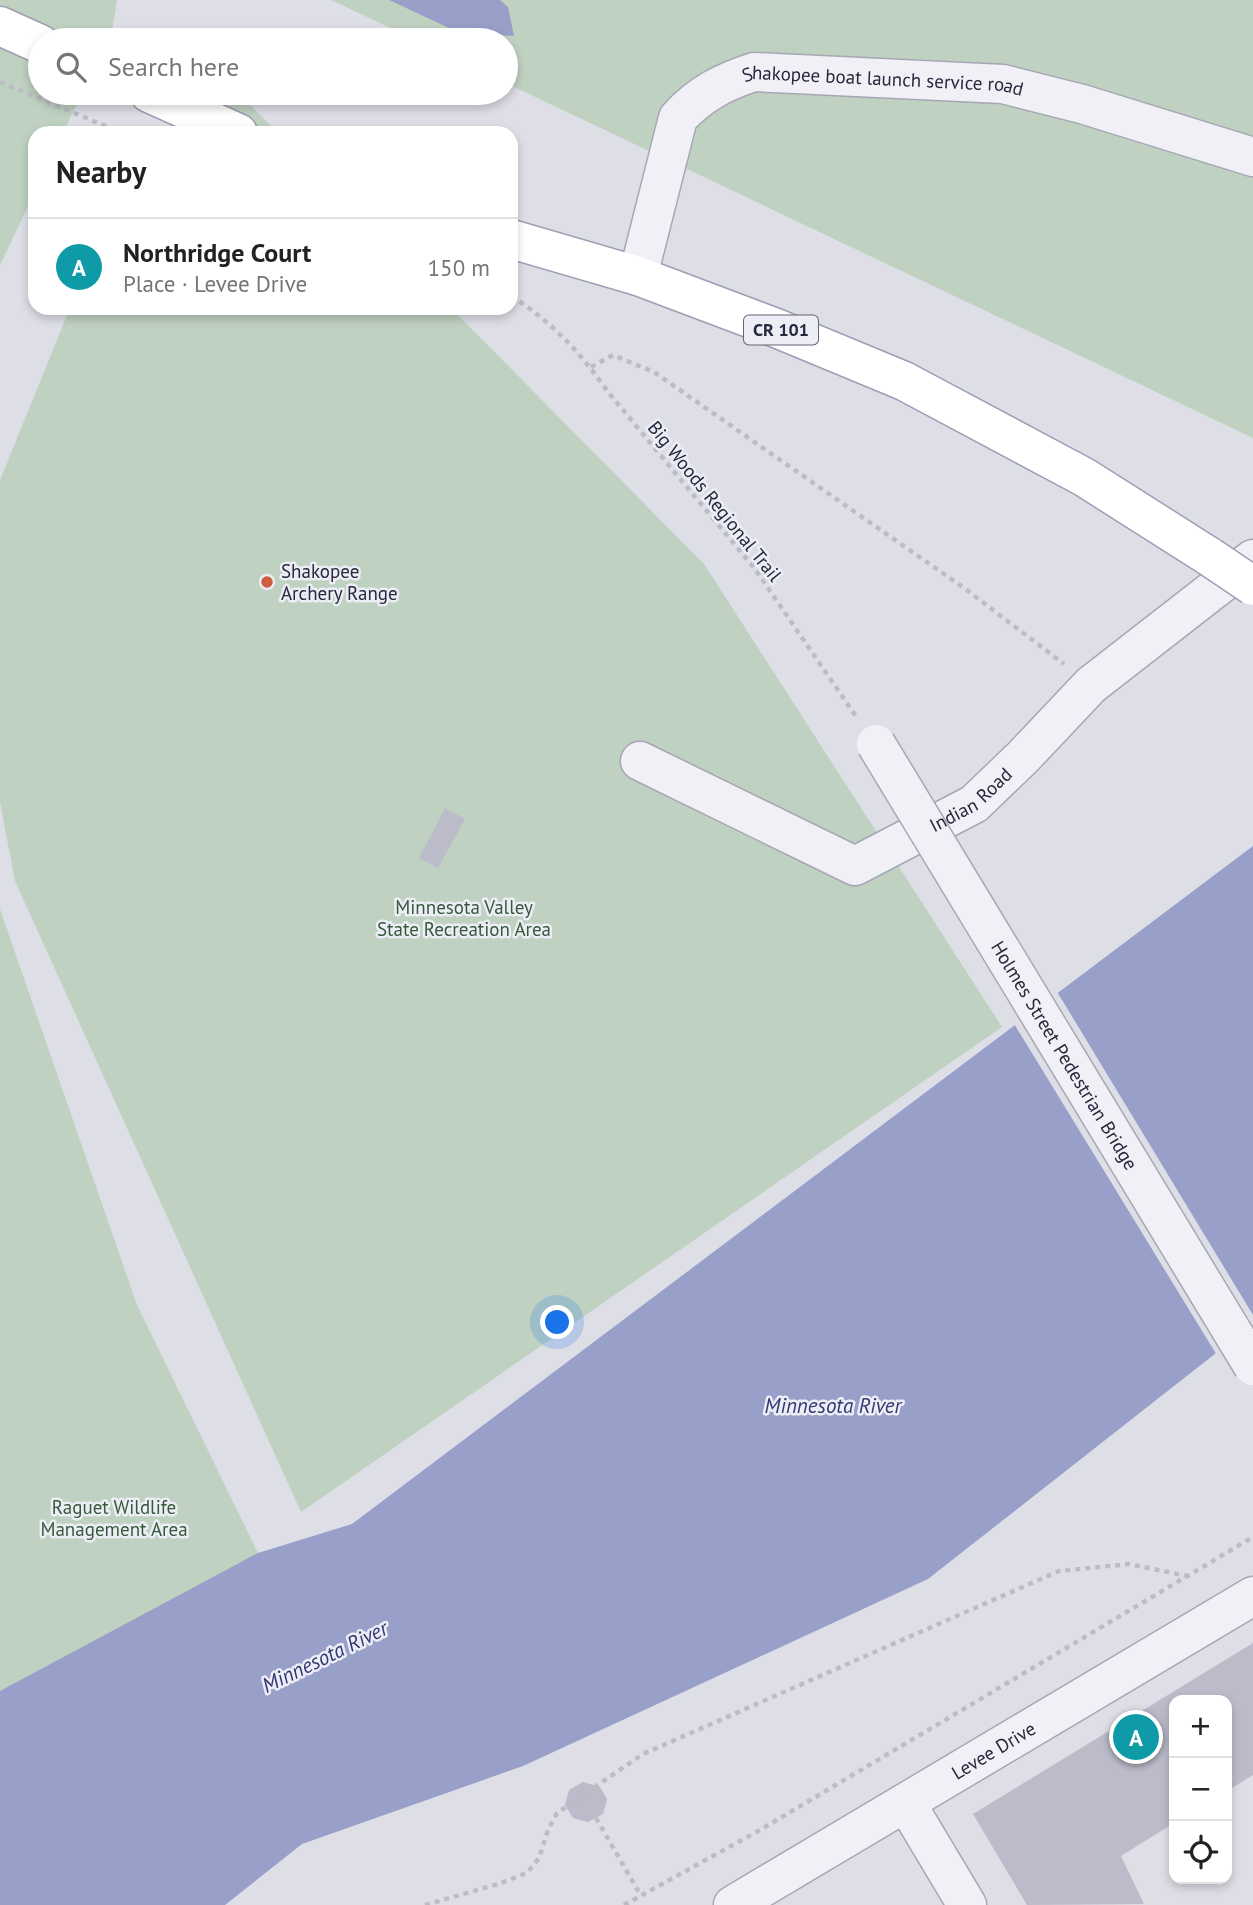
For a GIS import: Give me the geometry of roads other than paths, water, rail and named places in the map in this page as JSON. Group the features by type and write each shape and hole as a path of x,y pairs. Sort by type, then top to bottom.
{"main road":[{"path":"0,26 28,39"},
{"path":"176,105 222,126"},
{"name":"CR 101","path":"520,242 638,276 776,328 904,381 1112,493 1253,586"}],"street":[{"name":"Shakopee boat launch service road","path":"638,276 678,118 695,100 724,82 754,72 1003,84 1082,104 1253,157"},
{"name":"Indian Road","path":"640,761 855,866 974,804 1091,685 1253,559"},
{"name":"Holmes Street Pedestrian Bridge","path":"876,744 1253,1366"},
{"name":"Levee Drive","path":"733,1905 1253,1596"},
{"path":"906,1803 967,1905"}],"water":[{"path":"389,0 500,0 508,7 512,28 449,28"},
{"name":"Minnesota River","path":"1253,846 1253,1324 928,1579 523,1766 302,1844 225,1905 0,1905 0,1691 258,1553 352,1524"}],"place":[{"name":"Shakopee Archery Range","path":"267,582"},
{"name":"Northridge Court","path":"1136,1737"}],"park label":[{"name":"Minnesota Valley State Recreation Area","path":"464,918"},
{"name":"Raguet Wildlife Management Area","path":"114,1518"}]}
